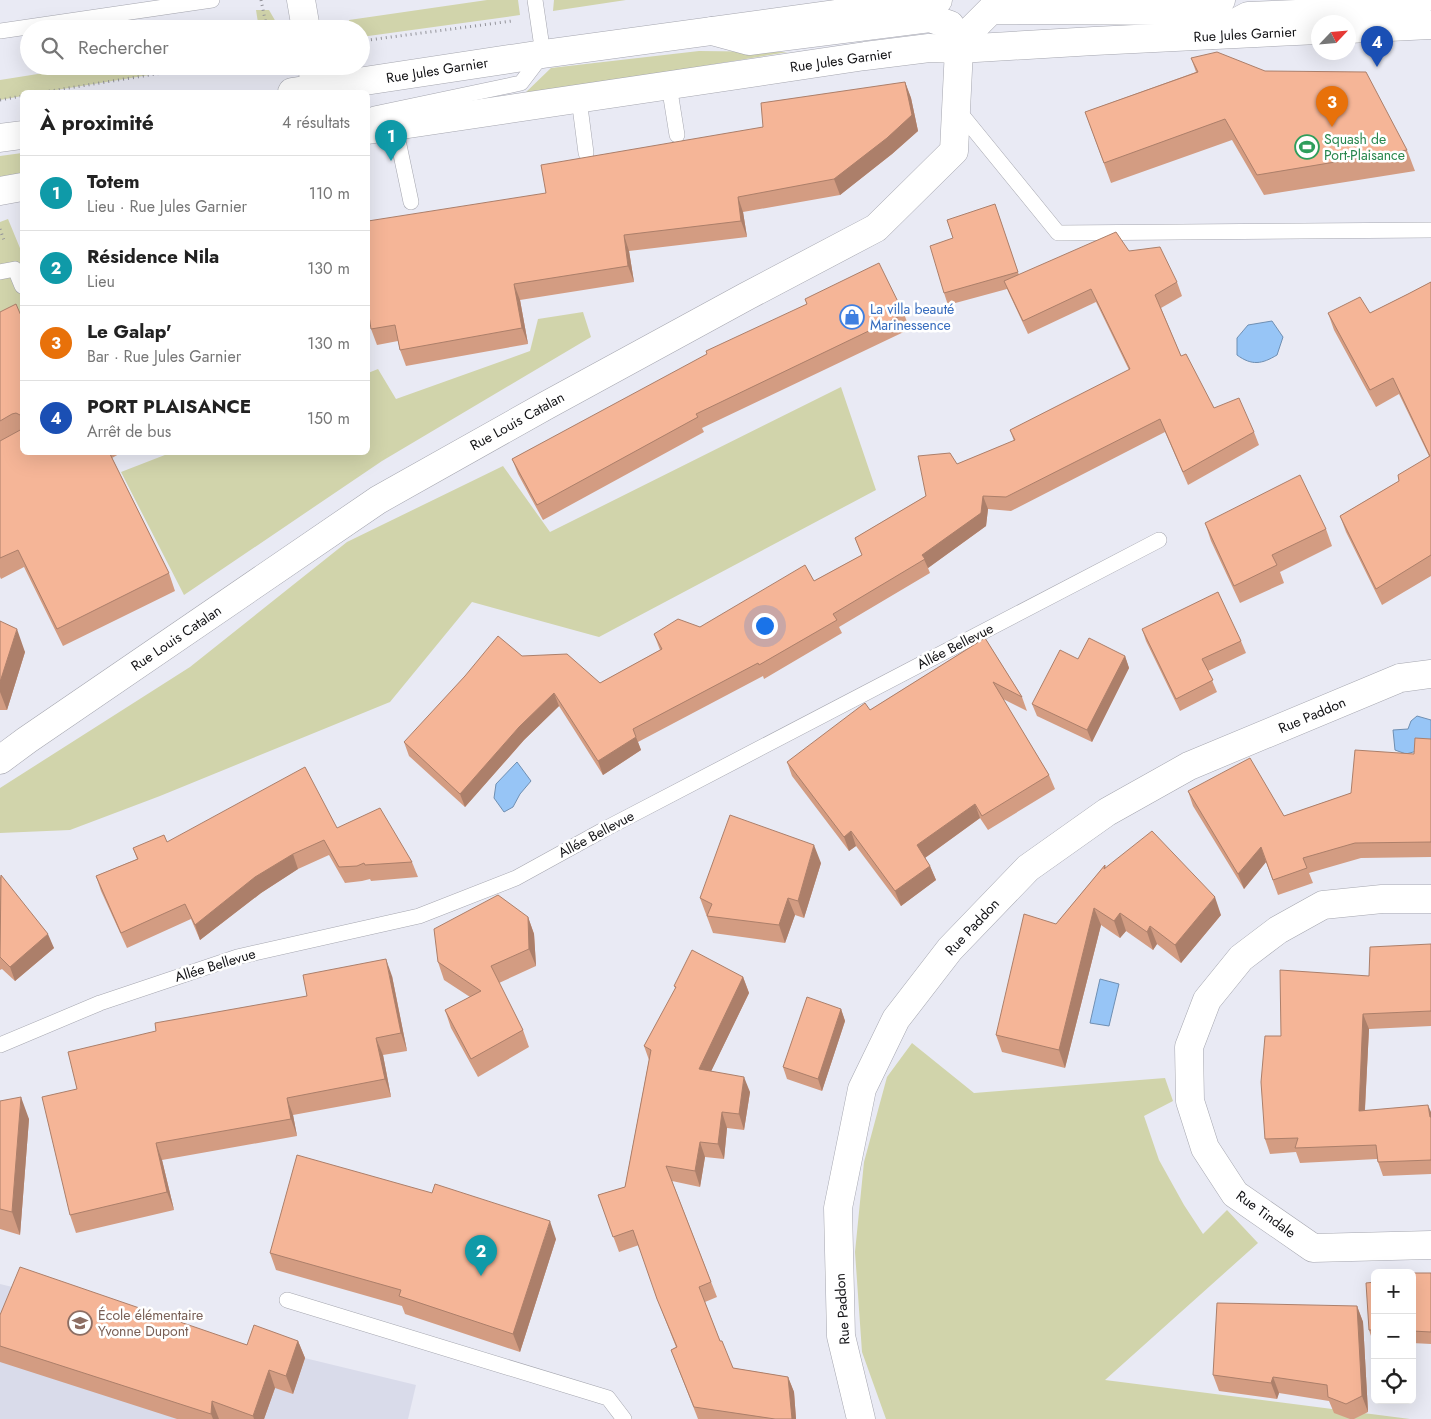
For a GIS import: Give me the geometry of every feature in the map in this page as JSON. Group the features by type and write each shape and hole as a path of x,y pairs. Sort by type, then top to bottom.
{"street":[{"path":"302,0 305,20"},
{"name":"Rue Jules Garnier","path":"310,86 938,0"},
{"path":"959,49 968,33 992,10 1200,11 1222,0"},
{"path":"1212,35 1248,16 1415,9 1421,0"},
{"path":"712,31 749,41 930,18 950,26 959,49"},
{"path":"1356,29 1431,25"},
{"name":"Rue Jules Garnier","path":"370,130 928,48 959,49 1311,30"},
{"name":"Rue Louis Catalan","path":"0,760 378,500 547,405 876,228 954,151 959,49"},
{"path":"0,138 20,134"},
{"path":"0,190 20,187"},
{"name":"Rue Paddon","path":"861,1419 841,1336 838,1208 862,1090 896,1019 950,949 1028,868 1107,812 1189,766 1400,678 1431,674"},
{"name":"Rue Tindale","path":"1431,899 1382,900 1323,905 1278,930 1241,958 1207,1000 1189,1047 1190,1101 1205,1148 1235,1194 1313,1248 1431,1244"}],"lane":[{"path":"67,20 170,3 212,0"},
{"path":"370,117 374,114 520,84 543,54 535,0"},
{"path":"0,31 20,28"},
{"path":"669,86 677,135"},
{"path":"580,99 586,153"},
{"path":"956,107 1058,233 1431,230"},
{"path":"395,126 411,202"},
{"path":"0,272 15,269 20,281"},
{"name":"Allée Bellevue","path":"0,1045 100,1003 237,956 419,916 516,878 614,824 1159,540"},
{"path":"287,1300 608,1398 624,1419"}],"path":[{"path":"261,0 265,20"},
{"path":"370,40 519,20"},
{"path":"56,90 149,75"},
{"path":"0,100 20,96"}],"shaded area":[{"name":"École élémentaire Yvonne Dupont","path":"0,1284 416,1385 408,1419 0,1419"}],"green space":[{"path":"487,0 518,0 520,15 370,36 370,20 349,20"},
{"path":"554,0 626,0 553,11"},
{"path":"256,10 269,10 275,20 258,20"},
{"path":"699,51 788,52 522,96 551,68"},
{"path":"31,75 149,75 56,90 20,90 20,96 0,100 0,80"},
{"path":"20,153 20,178 0,181 0,156"},
{"path":"8,219 20,248 20,322 0,332 0,222"},
{"path":"583,312 591,337 382,461 184,595 121,472 165,455 370,455 370,372 378,369 396,399 530,351 538,319"},
{"path":"841,387 876,490 599,637 472,602 390,702 160,796 70,830 0,833 0,788 190,667 347,542 503,466 550,532"},
{"path":"912,1043 974,1093 1165,1078 1173,1101 1144,1116 1159,1160 1184,1205 1203,1234 1227,1210 1258,1243 1105,1380 1410,1419 886,1419 862,1352 855,1252 864,1162 887,1077"}],"water":[{"path":"1272,321 1283,337 1277,355 1262,362 1252,362 1242,359 1237,355 1237,338 1248,325"},
{"path":"1417,716 1431,720 1431,745 1428,748 1406,754 1395,750 1393,730 1408,729 1411,721"},
{"path":"517,762 531,781 520,794 513,807 504,812 494,798 496,784"},
{"path":"1100,979 1119,984 1109,1026 1090,1023"}],"building":[{"path":"1217,52 1265,71 1366,72 1407,150 1257,175 1225,119 1104,163 1085,112 1198,72 1191,58"},
{"path":"905,82 912,115 887,138 834,179 738,197 741,221 624,235 628,266 514,284 522,328 400,350 395,325 371,329 370,221 546,193 541,165 763,127 761,103"},
{"path":"995,204 1018,272 944,293 930,246 953,238 947,220"},
{"path":"1116,232 1129,251 1160,247 1177,282 1155,295 1181,356 1186,354 1214,408 1239,398 1254,432 1183,472 1160,419 1006,497 983,496 981,513 922,555 925,559 833,614 837,620 759,665 758,663 633,729 636,737 598,761 554,693 519,727 460,794 404,742 465,676 498,636 522,656 567,654 600,683 662,649 654,634 678,619 700,627 805,565 814,581 862,555 855,538 926,496 918,456 950,453 957,464 1015,440 1010,430 1130,369 1091,289 1023,321 1004,281"},
{"path":"879,263 904,314 696,414 698,417 537,505 512,459 707,354 706,351 807,304 805,299"},
{"path":"1431,282 1431,555 1376,589 1340,516 1399,481 1398,475 1430,456 1393,378 1370,390 1328,313 1360,297 1370,313"},
{"path":"16,304 20,313 20,415 12,414 0,421 0,312"},
{"path":"20,430 20,455 110,455 169,573 57,629 18,550 0,558 0,441"},
{"path":"1300,475 1326,529 1272,555 1277,565 1234,586 1205,523"},
{"path":"1218,592 1241,641 1202,659 1213,680 1176,699 1142,629"},
{"path":"0,621 17,629 0,682"},
{"path":"985,638 1022,697 993,682 1049,775 982,816 975,804 917,845 930,866 895,891 851,831 844,837 787,762 865,703 870,710"},
{"path":"1089,638 1125,656 1087,730 1032,704 1060,650 1078,659"},
{"path":"1415,738 1431,739 1431,842 1355,843 1303,858 1307,868 1273,880 1261,847 1238,874 1188,791 1250,758 1284,816 1351,793 1355,750 1414,754"},
{"path":"305,767 337,828 380,808 412,862 365,865 364,863 357,866 339,867 324,840 293,854 255,877 195,925 185,904 121,933 96,876 138,859 133,848 164,835 167,842"},
{"path":"730,815 814,845 798,901 788,898 779,925 707,916 712,904 700,898"},
{"path":"1152,831 1215,897 1175,945 1150,926 1147,932 1120,913 1114,921 1094,908 1059,1050 996,1035 1024,914 1056,924 1105,865 1104,869"},
{"path":"1,875 48,934 10,967 0,957"},
{"path":"498,895 528,917 529,949 491,966 523,1030 471,1059 445,1010 481,991 438,962 434,929"},
{"path":"1431,944 1431,1011 1363,1014 1359,1111 1428,1105 1431,1117 1431,1160 1378,1162 1376,1145 1295,1148 1298,1138 1265,1139 1261,1082 1265,1036 1281,1036 1280,970 1369,976 1370,947"},
{"path":"692,950 743,977 699,1069 744,1077 739,1114 722,1112 718,1144 700,1142 695,1171 666,1166 711,1282 699,1287 720,1341 722,1341 733,1368 788,1377 792,1419 775,1419 694,1407 671,1350 677,1347 657,1299 633,1230 613,1237 598,1195 625,1187 651,1050 644,1046 676,987 674,986"},
{"path":"386,959 401,1033 376,1038 385,1079 287,1098 291,1119 156,1143 167,1192 70,1215 42,1097 77,1089 68,1052 156,1031 155,1023 307,996 303,975"},
{"path":"807,997 841,1009 818,1079 783,1067"},
{"path":"21,1097 12,1212 0,1209 0,1101"},
{"path":"297,1155 432,1193 435,1184 550,1221 513,1334 399,1296 401,1290 270,1253"},
{"path":"20,1267 247,1345 254,1325 298,1341 286,1376 269,1370 253,1416 212,1401 211,1414 0,1346 0,1315"},
{"path":"1416,1273 1431,1273 1431,1332 1416,1331"},
{"path":"1371,1282 1371,1330 1369,1330 1366,1283"},
{"path":"1217,1303 1357,1306 1362,1396 1346,1404 1328,1397 1327,1385 1273,1377 1271,1383 1213,1375"}],"place":[{"name":"PORT PLAISANCE","path":"1377,67"},
{"name":"Le Galap'","path":"1332,127"},
{"name":"Squash de Port-Plaisance","path":"1307,147"},
{"name":"Totem","path":"391,161"},
{"name":"La villa beauté Marinessence","path":"852,317"},
{"name":"Résidence Nila","path":"481,1276"},
{"name":"École élémentaire Yvonne Dupont","path":"80,1323"}]}
